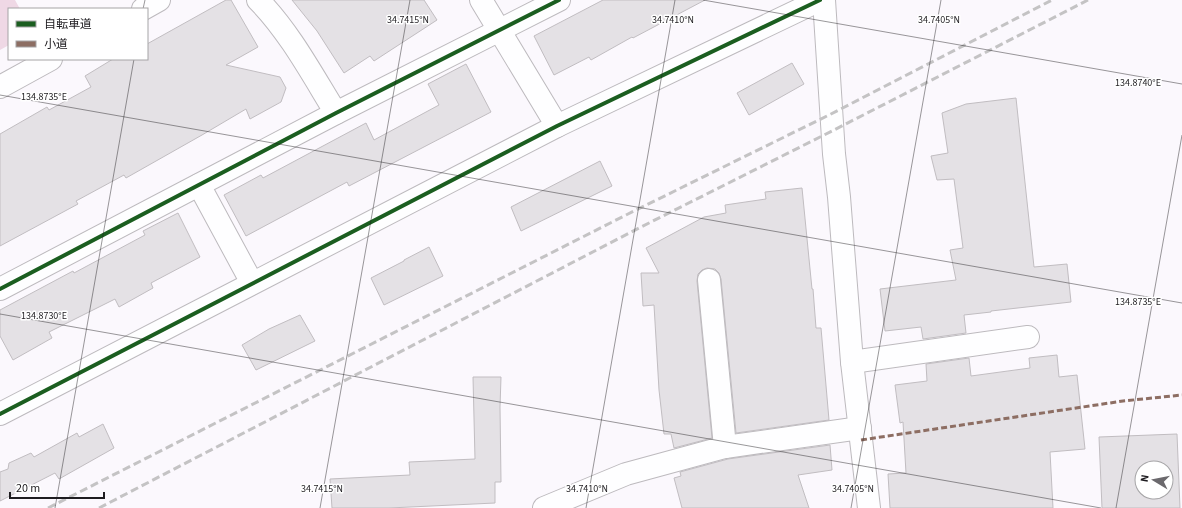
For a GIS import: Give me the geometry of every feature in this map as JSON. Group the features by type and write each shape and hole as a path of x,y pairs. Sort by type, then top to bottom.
{"street":[{"path":"145,8 159,0"},
{"path":"258,0 266,8 295,47 336,113"},
{"path":"481,0 557,126"},
{"path":"0,289 336,113 559,0"},
{"path":"0,414 557,126 820,0"},
{"path":"824,0 833,147 839,197 852,362 869,508"},
{"path":"0,87 49,60"},
{"path":"198,185 252,283"},
{"path":"709,280 725,447"},
{"path":"852,362 1028,337"},
{"path":"544,508 626,474 725,447 860,428"}],"shaded area":[{"path":"0,0 15,0 19,8 8,8 8,46 0,50"}],"building":[{"path":"226,0 231,0 258,47 226,65 280,77 286,88 281,102 250,119 246,109 126,178 124,175 76,201 78,204 0,246 0,134 47,107 49,110 91,87 85,76 111,60 148,60 148,43"},
{"path":"292,0 424,0 437,20 374,61 370,56 344,73 317,31"},
{"path":"603,0 705,0 633,38 632,37 591,60 589,57 554,75 534,36"},
{"path":"792,63 804,84 749,115 737,93"},
{"path":"466,64 491,112 349,186 347,182 246,236 224,195 261,175 263,178 366,123 374,140 439,105 428,84"},
{"path":"1016,98 1034,267 1067,264 1071,302 964,315 966,333 923,339 921,327 885,331 880,289 956,280 950,250 963,248 954,179 937,180 931,156 948,153 942,113 966,104"},
{"path":"600,161 612,186 521,231 511,207"},
{"path":"802,188 816,328 821,328 829,420 736,433 721,279 719,273 715,269 707,268 698,274 697,281 712,438 674,448 671,434 664,434 659,390 654,305 643,306 641,273 659,273 646,248 704,217 726,213 725,205 766,199 765,192"},
{"path":"178,213 200,257 151,283 153,288 119,307 115,299 49,332 52,338 13,360 0,336 0,310 145,235 143,231"},
{"path":"429,247 443,276 384,305 371,278"},
{"path":"300,315 315,341 256,370 242,345 269,329"},
{"path":"1057,355 1059,377 1077,375 1085,449 1050,452 1053,508 890,508 888,474 906,473 903,422 900,423 895,385 927,381 926,364 969,358 971,376 1030,368 1029,358"},
{"path":"473,377 501,377 501,482 495,482 495,503 389,508 332,508 330,479 410,475 409,462 475,459"},
{"path":"103,424 114,448 59,479 55,473 0,501 0,472 8,469 9,463 31,453 34,457 77,433 79,437"},
{"path":"1177,434 1180,508 1102,508 1099,437"},
{"path":"830,445 832,470 798,475 809,508 682,508 674,478 681,476 680,472 728,459"}],"railway":[{"path":"48,508 628,214 831,114 1052,0"},
{"path":"99,508 639,228 1088,0"}],"marked path":[{"path":"861,440 1123,401 1182,395"}],"cycle path":[{"path":"0,289 336,113 559,0"},
{"path":"0,414 557,126 820,0"}]}
